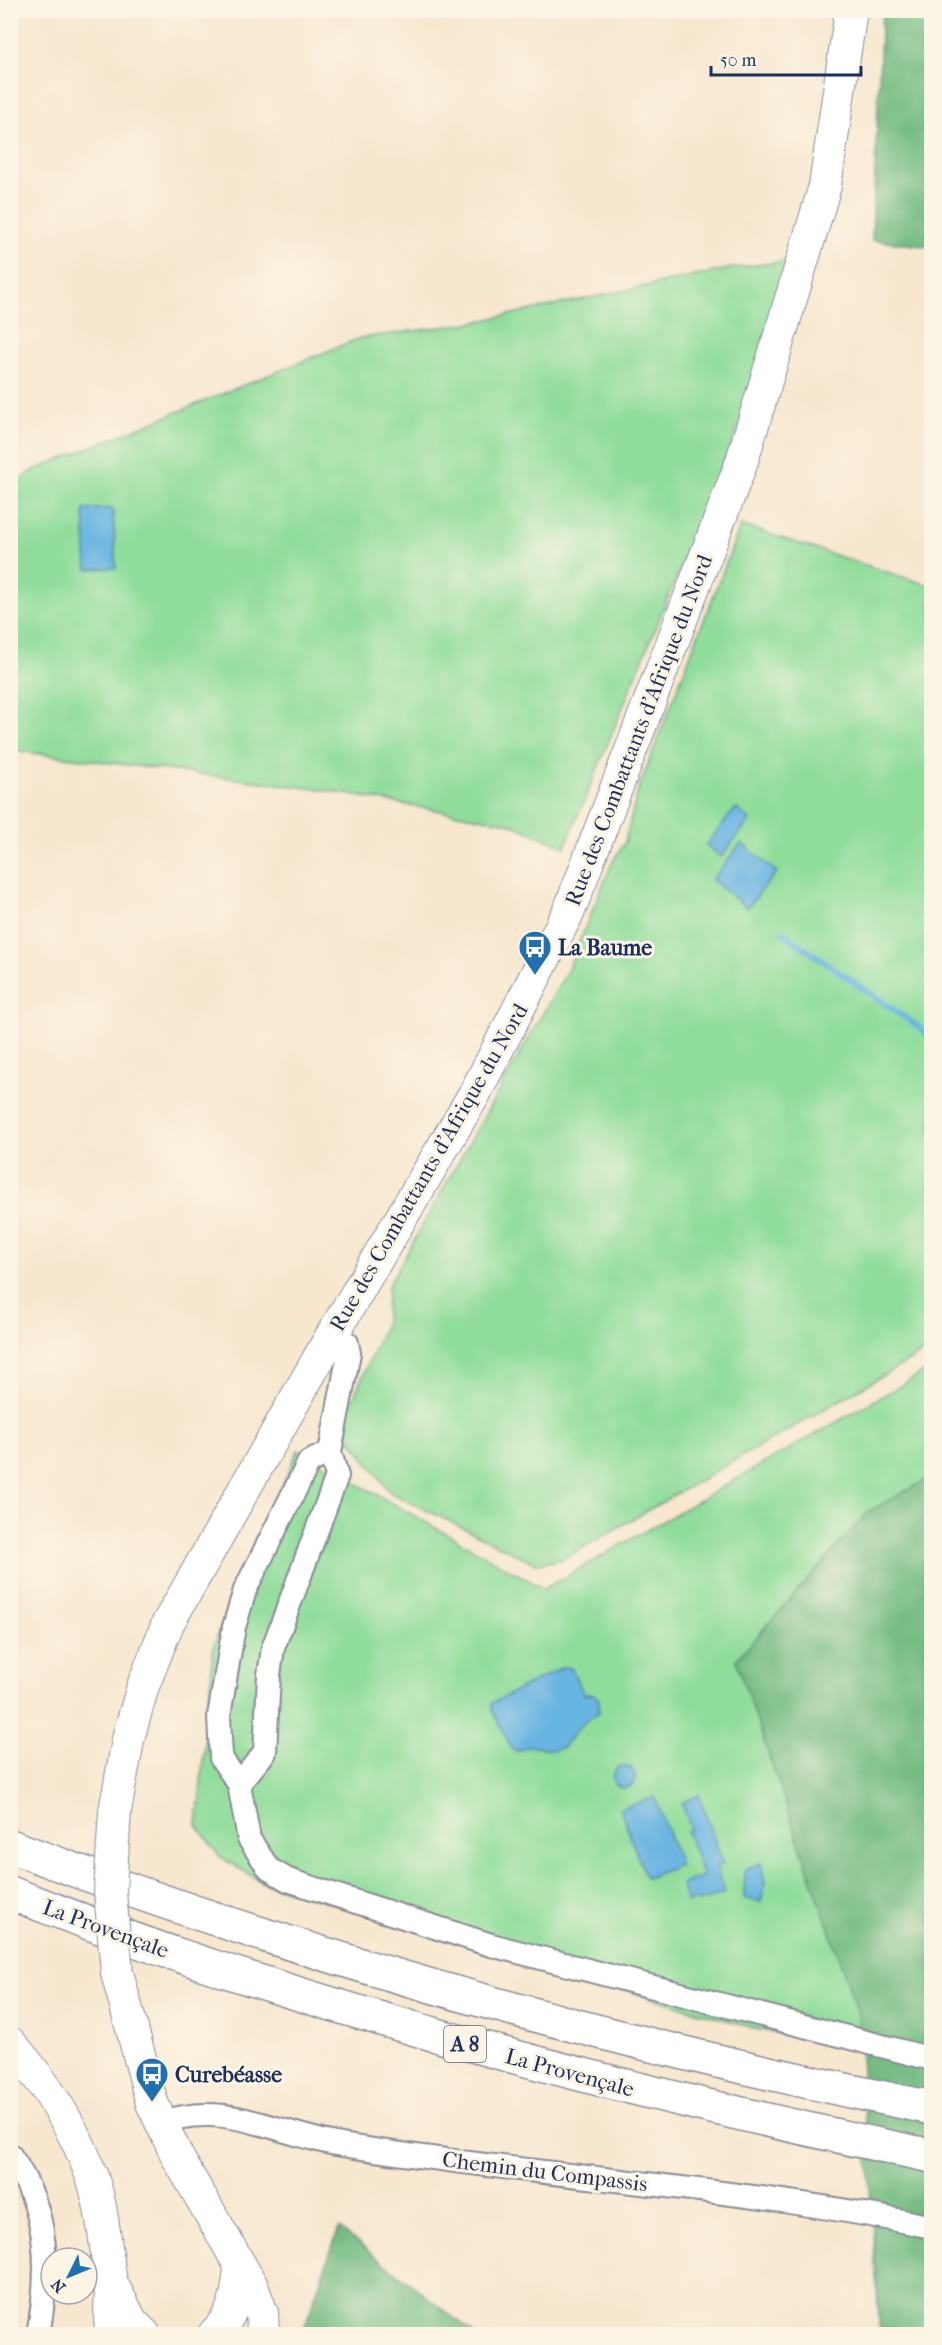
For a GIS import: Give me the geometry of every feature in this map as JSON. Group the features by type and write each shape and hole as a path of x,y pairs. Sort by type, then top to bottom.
{"highway":[{"name":"La Provençale","path":"10,1846 268,1935 466,1995 680,2052 932,2108"},
{"name":"La Provençale","path":"10,1893 175,1954 456,2042 749,2118 932,2156"}],"main road":[{"name":"Rue des Combattants d'Afrique du Nord","path":"263,2334 258,2297 160,2122 130,2028 117,1973 110,1891 115,1811 131,1725 143,1686 168,1623 332,1335 475,1093 569,911 741,464 825,186 851,10"},
{"path":"10,2043 45,2087 79,2145 94,2182 111,2281 108,2321 112,2334"},
{"path":"213,2334 226,2322 234,2306 240,2266"},
{"path":"111,2281 132,2322 144,2334"}],"street":[{"path":"238,1784 265,1752 273,1648 337,1476 330,1452 349,1353 346,1343 332,1335"},
{"path":"330,1452 309,1462 245,1590 234,1627 219,1716 221,1758 238,1784 249,1839 269,1869 288,1880 491,1945 932,2059"},
{"name":"Chemin du Compassis","path":"160,2122 201,2113 230,2115 339,2145 841,2208 932,2227"},
{"path":"10,2154 34,2201 44,2236 46,2281 38,2334"}],"green space":[{"path":"882,11 931,11 931,247 872,240"},
{"path":"787,261 743,416 565,847 508,823 324,790 11,750 11,488 32,471 360,338 465,324 733,268"},
{"path":"741,525 931,586 931,1348 563,1559 537,1564 391,1493 341,1427 385,1324 388,1286 567,971 612,863 625,842 638,790"},
{"path":"931,1368 931,2057 760,2030 261,1882 219,1856 197,1825 214,1644 298,1450 544,1589"},
{"path":"931,1477 931,2334 880,2334 858,2013 736,1660 869,1511"},
{"path":"339,2228 475,2334 302,2334"}],"water":[{"path":"113,508 116,568 87,569 84,510"},
{"path":"736,808 750,820 721,857 706,845"},
{"path":"741,843 777,872 747,908 712,880"},
{"path":"563,1667 571,1668 584,1694 593,1694 599,1699 599,1712 582,1724 563,1747 553,1750 530,1746 516,1751 512,1749 492,1710 492,1703"},
{"path":"624,1766 632,1769 635,1777 632,1785 624,1788 616,1785 613,1777 616,1769"},
{"path":"699,1795 723,1864 716,1866 725,1893 698,1902 697,1899 687,1902 681,1884 703,1876 687,1831 691,1829 682,1803"},
{"path":"655,1797 680,1865 646,1878 620,1809"},
{"path":"761,1863 765,1883 761,1902 744,1898 745,1869"}],"waterway":[{"path":"783,933 920,1028 932,1039"}],"place":[{"name":"La Baume","path":"535,976"},
{"name":"Curebéasse","path":"152,2103"}]}
